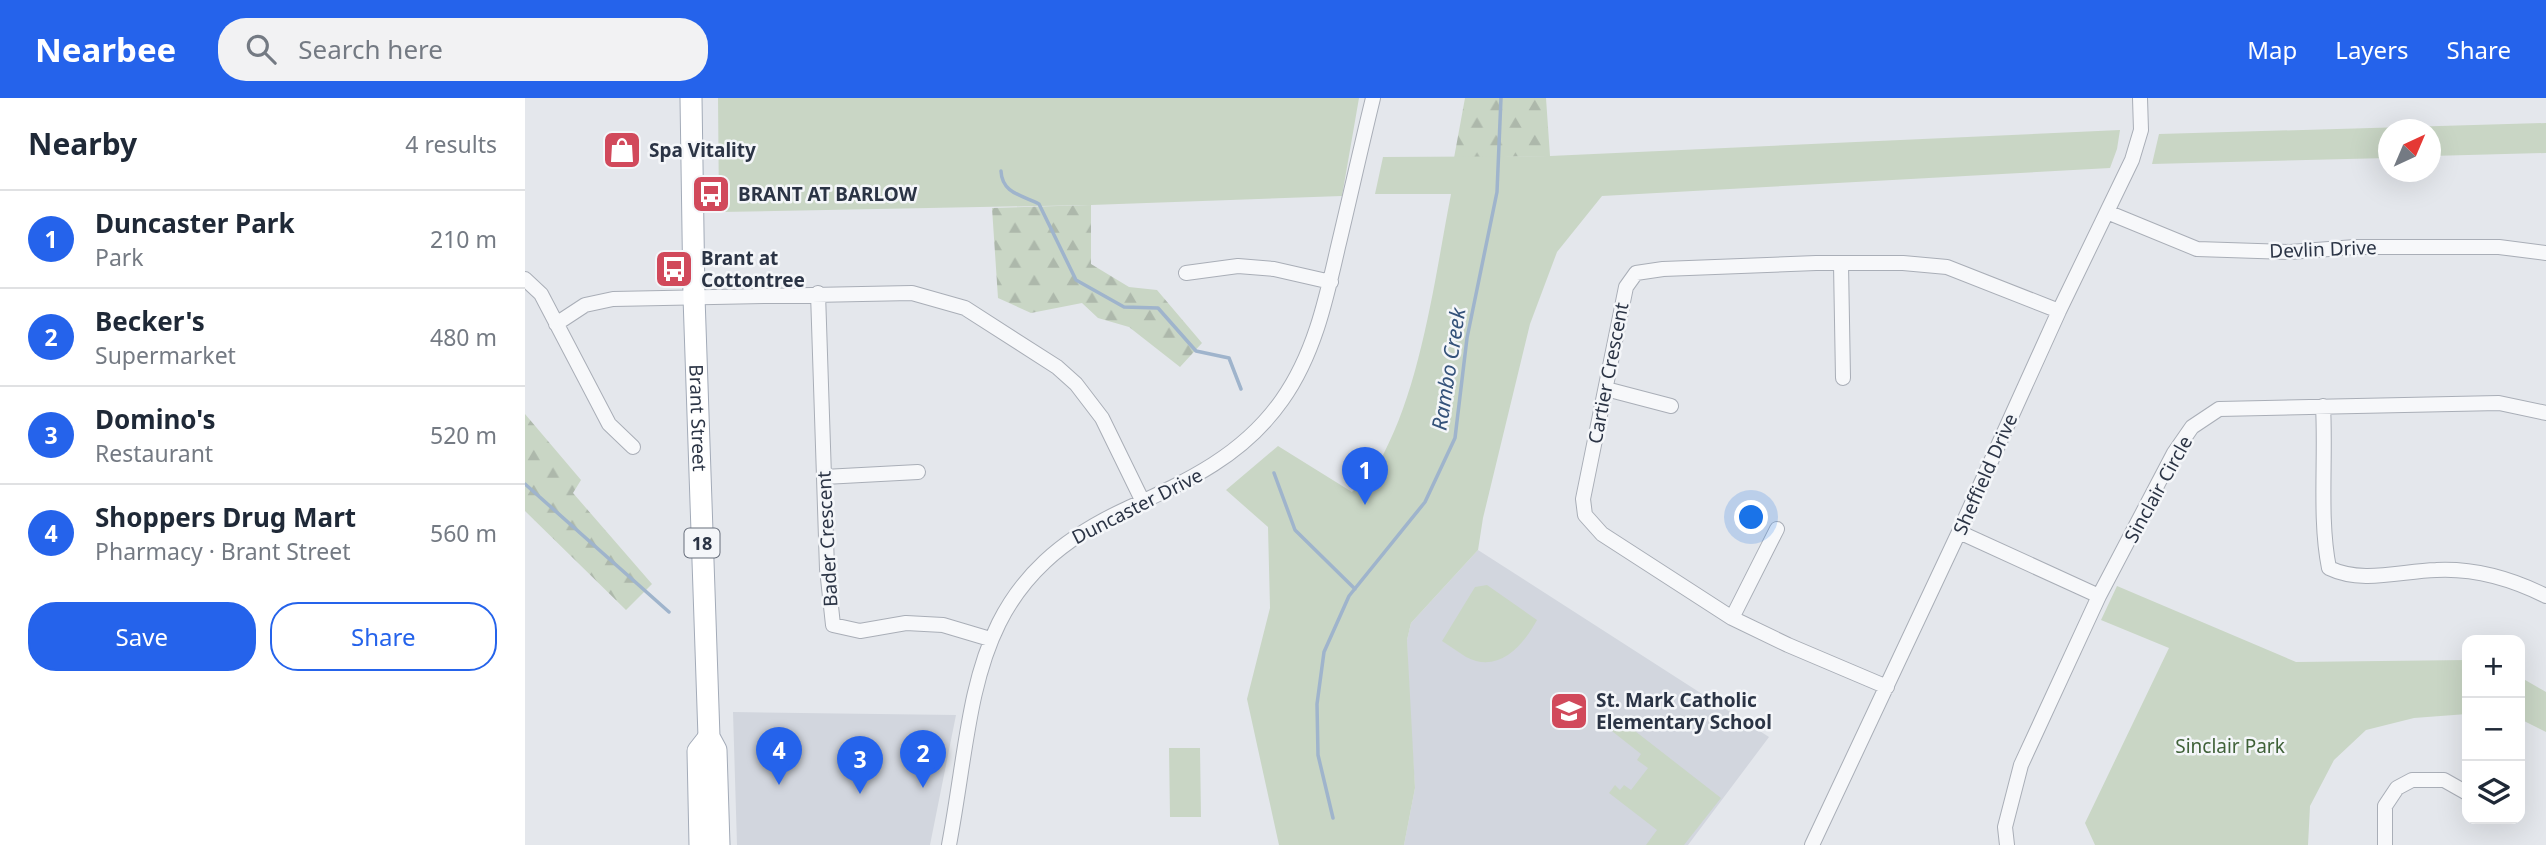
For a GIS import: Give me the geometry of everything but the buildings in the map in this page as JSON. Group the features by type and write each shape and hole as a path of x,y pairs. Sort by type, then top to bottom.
{"main road":[{"name":"Brant Street","path":"691,98 694,297 709,737 716,750 719,845"},
{"name":"Brant Street","path":"700,845 698,751 709,737"}],"street":[{"name":"Duncaster Drive","path":"949,845 972,702 990,639 1014,594 1053,552 1083,531 1189,481 1220,462 1249,439 1266,420 1282,400 1301,368 1331,282 1373,98"},
{"name":"Sheffield Drive","path":"1812,845 2059,311 2132,160 2141,130 2140,98"},
{"name":"Devlin Drive","path":"2107,212 2197,249 2290,252 2355,247 2499,247 2546,253"},
{"name":"Cartier Crescent","path":"1887,687 1732,618 1602,534 1585,515 1583,499 1626,287 1636,273 1663,269 1902,262 1947,267 2059,311"},
{"path":"1841,264 1843,378"},
{"path":"1186,273 1238,266 1274,269 1331,282"},
{"path":"525,279 541,294 609,424 633,447"},
{"name":"Bader Crescent","path":"818,293 829,603 833,625 859,631 906,622 943,625 990,639"},
{"path":"556,324 585,305 599,301 694,297 912,293 965,308 1009,335 1076,384 1102,418 1143,502"},
{"path":"1606,389 1671,406"},
{"name":"Sinclair Circle","path":"2007,845 2005,827 2021,765 2099,596 2161,475 2192,428 2219,409 2499,403 2546,413"},
{"path":"2323,406 2326,458 2325,549 2329,568 2344,575 2438,569 2487,574 2519,583 2546,596"},
{"path":"824,477 918,472"},
{"path":"1732,618 1777,529"},
{"path":"1959,532 2099,596"},
{"path":"2385,845 2385,806 2397,788 2412,780 2444,780 2462,790"}],"shaded area":[{"name":"St. Mark Catholic Elementary School","path":"1478,550 1769,737 1688,845 1404,845 1415,788 1408,685 1407,640 1411,623"},
{"path":"733,712 956,715 930,845 737,845"}],"green space":[{"path":"718,98 1359,98 1342,196 1091,205 719,212"},
{"path":"1465,98 1546,98 1550,156 1454,158"},
{"path":"2546,123 2546,153 2441,156 2441,126"},
{"path":"2378,128 2378,158 2152,164 2159,134"},
{"path":"2120,130 2110,168 1602,196 1557,252 1530,324 1483,518 1478,550 1411,623 1407,640 1415,788 1404,845 1279,845 1247,699 1270,608 1268,527 1226,490 1278,446 1352,492 1383,455 1408,395 1426,328 1451,194 1375,194 1383,157 1550,156"},
{"path":"1091,205 1091,264 1129,287 1157,290 1202,343 1180,367 1129,327 1098,318 1082,303 1031,313 998,298 992,208"},
{"path":"525,414 581,480 573,493 652,584 626,610 525,511"},
{"path":"1487,585 1537,620 1517,648 1499,660 1489,662 1466,657 1442,641 1475,587"},
{"name":"Sinclair Park","path":"2117,586 2296,662 2462,660 2462,714 2414,718 2366,730 2334,760 2310,806 2308,845 2095,845 2085,823 2169,648 2101,620"},
{"path":"2525,680 2546,692 2546,732 2525,722"},
{"path":"1617,717 1721,798 1684,845 1646,845 1657,830 1609,793 1615,785 1620,790 1624,785 1631,790 1648,768 1637,760 1641,754 1608,728"},
{"path":"1169,748 1200,748 1201,817 1170,817"}],"waterway":[{"name":"Rambo Creek","path":"1333,818 1318,755 1317,704 1324,652 1349,596 1425,502 1455,438 1467,338 1497,192 1501,98"},
{"path":"1001,171 1009,189 1039,204 1076,280 1124,307 1158,308 1196,351 1229,358 1241,389"},
{"path":"1274,473 1295,530 1355,589"},
{"name":"Rambo Creek","path":"525,484 669,612"}],"place":[{"name":"Spa Vitality","path":"622,150"},
{"name":"BRANT AT BARLOW","path":"711,194"},
{"name":"Brant at Cottontree","path":"674,269"},
{"name":"Duncaster Park","path":"1365,505"},
{"name":"St. Mark Catholic Elementary School","path":"1569,711"},
{"name":"Shoppers Drug Mart","path":"779,785"},
{"name":"Becker's","path":"923,788"},
{"name":"Domino's","path":"860,794"}]}
